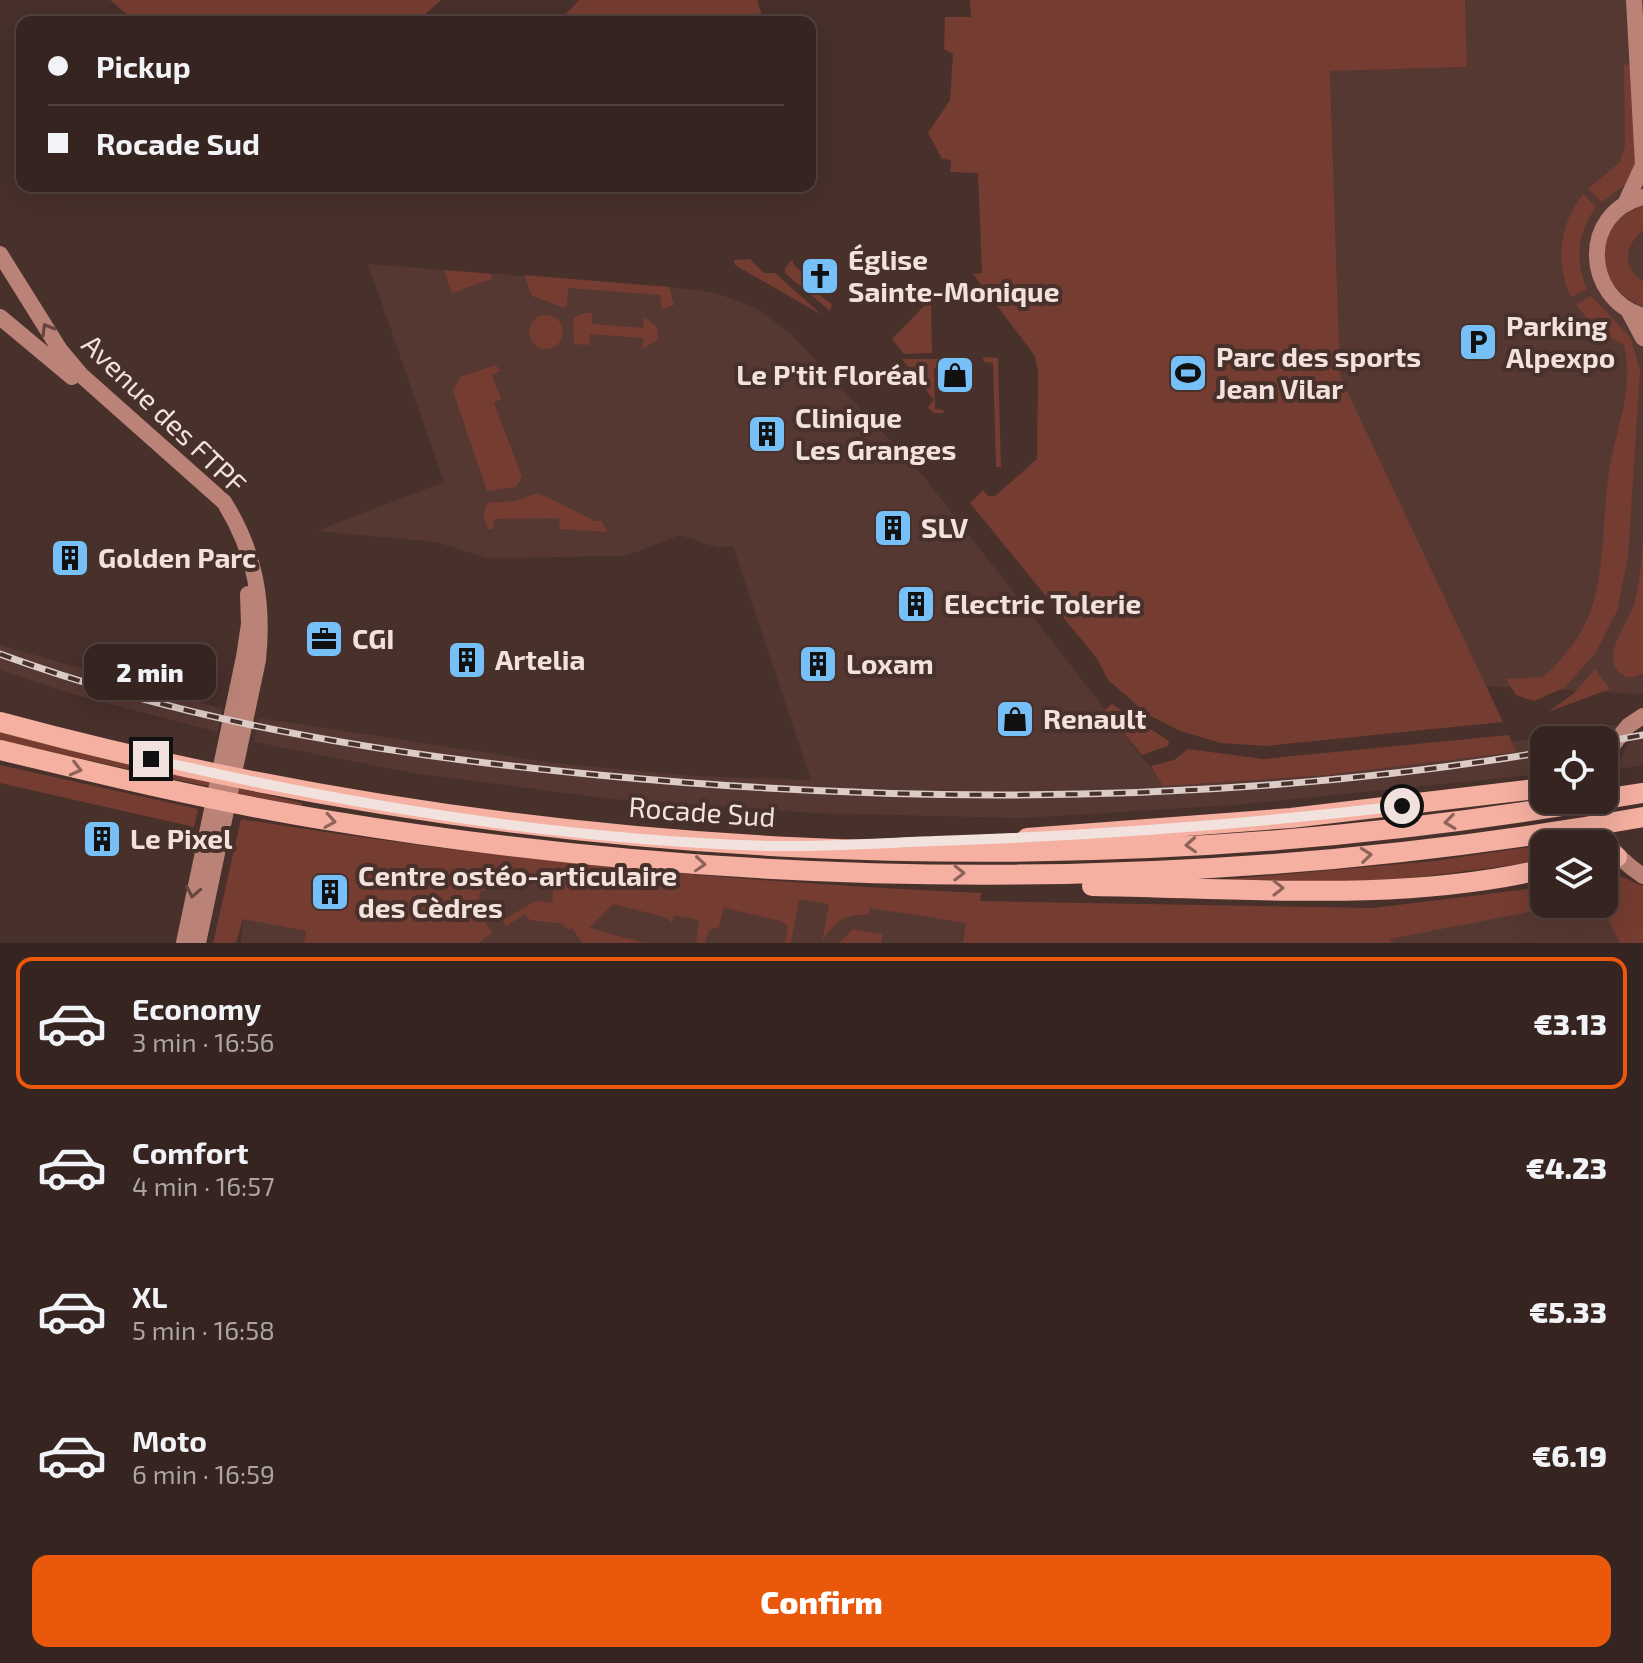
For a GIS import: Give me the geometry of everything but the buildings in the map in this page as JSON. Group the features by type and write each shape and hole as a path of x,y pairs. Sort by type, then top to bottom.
{"highway":[{"name":"Rocade Sud","path":"0,722 228,777 359,800 553,828 772,846 966,851 1155,847 1349,833 1530,809"},
{"name":"Rocade Sud","path":"0,750 224,802 520,848 820,871 1037,875 1198,869 1351,857 1535,835 1643,817"},
{"path":"772,846 1019,838 1213,825 1530,790"},
{"name":"Rocade Sud","path":"1618,797 1643,793"},
{"path":"1037,875 1046,885 1365,888 1450,884 1530,871"}],"street":[{"path":"1634,0 1643,165 1625,204 1600,232 1595,257 1601,282 1635,313 1643,338"},
{"path":"1625,204 1643,197"},
{"name":"Avenue des FTPF","path":"2,259 60,350 81,375 224,502 238,524 255,574 261,625 251,658 214,843 198,943"},
{"name":"Avenue des FTPF","path":"0,317 197,485 218,509 237,550 250,599 251,658"},
{"path":"1618,738 1628,726 1643,716"},
{"name":"Avenue des FTPF","path":"184,943 200,858 214,843"},
{"path":"1618,858 1643,876"}],"shaded area":[{"path":"110,0 441,0 423,16 129,16"},
{"path":"579,0 757,0 762,16 564,16"},
{"name":"Parc des sports Jean Vilar","path":"970,0 1465,0 1467,67 1330,71 1340,376 1503,722 1266,746 1221,743 1180,731 1147,714 1108,680 1098,660 970,503 983,490 988,496 995,496 1037,459 1038,373 1035,356 973,274 982,273 978,173 950,172 951,160 942,159 928,133 950,100 953,54 944,49 945,17 971,17"},
{"name":"Parking Alpexpo","path":"1465,0 1643,0 1643,694 1484,686 1340,377 1330,71 1467,67"},
{"path":"1632,64 1635,165 1627,183 1602,202 1588,189 1620,162 1625,145 1624,65"},
{"path":"1583,194 1596,207 1585,226 1580,247 1580,268 1587,289 1571,297 1563,271 1562,244 1569,218"},
{"path":"1643,206 1643,230 1632,242 1628,256 1631,269 1643,281 1643,306 1627,298 1615,286 1607,271 1605,256 1607,240 1614,226 1626,214"},
{"path":"750,259 764,273 775,273 822,315 735,265 734,260"},
{"path":"793,259 793,264 818,287 815,292 832,304 830,311 785,273 785,268"},
{"path":"368,264 713,292 756,308 792,335 924,477 1157,776 1288,768 1460,750 1530,738 1530,775 1234,805 1023,818 816,813 612,799 418,774 254,742 259,718 554,763 694,776 811,780 733,546 718,548 680,535 626,556 486,558 436,542 316,531 444,482"},
{"path":"444,270 490,274 492,279 452,293"},
{"path":"524,275 669,287 674,305 662,309 660,295 568,288 567,306 562,307 532,296"},
{"path":"1591,296 1631,338 1640,371 1628,557 1617,611 1595,654 1564,688 1534,701 1516,695 1506,679 1543,677 1584,627 1600,572 1610,466 1624,406 1627,361 1624,345 1596,329 1576,305"},
{"path":"931,304 932,353 904,354 892,339 925,305"},
{"path":"592,313 592,324 643,328 644,317 657,327 658,340 642,349 643,338 590,334 589,345 574,344 573,318"},
{"path":"546,315 558,320 563,332 558,344 546,349 534,344 529,332 534,320"},
{"path":"983,357 998,358 1001,467 996,467 993,363 984,362"},
{"path":"902,359 942,359 942,368 934,368 935,409 944,410 943,413 933,413 928,407 934,400"},
{"path":"496,365 500,371 492,375 501,399 494,403 522,477 516,487 487,491 453,391 460,377"},
{"path":"539,493 595,521 602,521 607,532 560,529 559,518 494,519 493,529 488,529 483,515 487,503 515,501"},
{"path":"1643,542 1643,674 1628,677 1615,666 1614,649 1636,597"},
{"path":"0,645 222,709 217,732 69,693 0,670"},
{"path":"1595,669 1610,689 1548,712 1573,694"},
{"path":"1112,704 1169,741 1168,746 1142,755 1105,710"},
{"path":"1643,731 1643,765 1618,769 1618,763 1628,745"},
{"path":"0,732 302,803 302,807 0,741"},
{"path":"1509,735 1516,752 1327,775 1163,786 1151,766 1174,760 1188,749 1263,759"},
{"path":"0,765 198,809 194,827 0,783"},
{"path":"241,819 425,846 610,867 981,893 980,901 1373,908 1530,889 1530,912 1390,939 1393,943 963,943 966,923 870,908 868,915 840,921 822,942 829,904 799,899 791,943 785,943 788,926 781,921 724,908 719,927 709,930 705,943 696,943 699,920 674,915 672,923 665,917 613,904 589,928 645,943 582,943 572,928 568,930 563,924 530,920 525,914 506,926 503,920 536,901 552,903 554,887 486,879 485,891 480,891 476,917 483,919 492,933 478,943 304,943 306,931 243,919 236,943 213,943"},
{"path":"1530,847 1530,863 1382,882 1219,880 1434,861"},
{"path":"440,865 979,901 1377,911 1530,906 1530,918 1607,918 1620,943 241,943 243,919"},
{"path":"1618,875 1643,886 1643,943 1620,943 1607,918 1618,918"},
{"path":"853,929 883,934 881,943 839,943"}],"railway":[{"path":"0,654 146,700 295,734 446,758 716,785 953,795 1191,790 1309,782 1530,754"},
{"path":"1618,739 1643,735"}],"place":[{"name":"Église Sainte-Monique","path":"820,276"},
{"name":"Parking Alpexpo","path":"1478,342"},
{"name":"Parc des sports Jean Vilar","path":"1188,373"},
{"name":"Le P'tit Floréal","path":"955,375"},
{"name":"Clinique Les Granges","path":"767,434"},
{"name":"SLV","path":"893,528"},
{"name":"Golden Parc","path":"70,558"},
{"name":"Electric Tolerie","path":"916,604"},
{"name":"CGI","path":"324,639"},
{"name":"Artelia","path":"467,660"},
{"name":"Loxam","path":"818,664"},
{"name":"Renault","path":"1015,719"},
{"name":"Le Pixel","path":"102,839"},
{"name":"Centre ostéo-articulaire des Cèdres","path":"330,892"}],"route":[{"path":"151,759 329,796 453,814 553,828 772,846 1058,836 1213,825 1402,806"}]}
